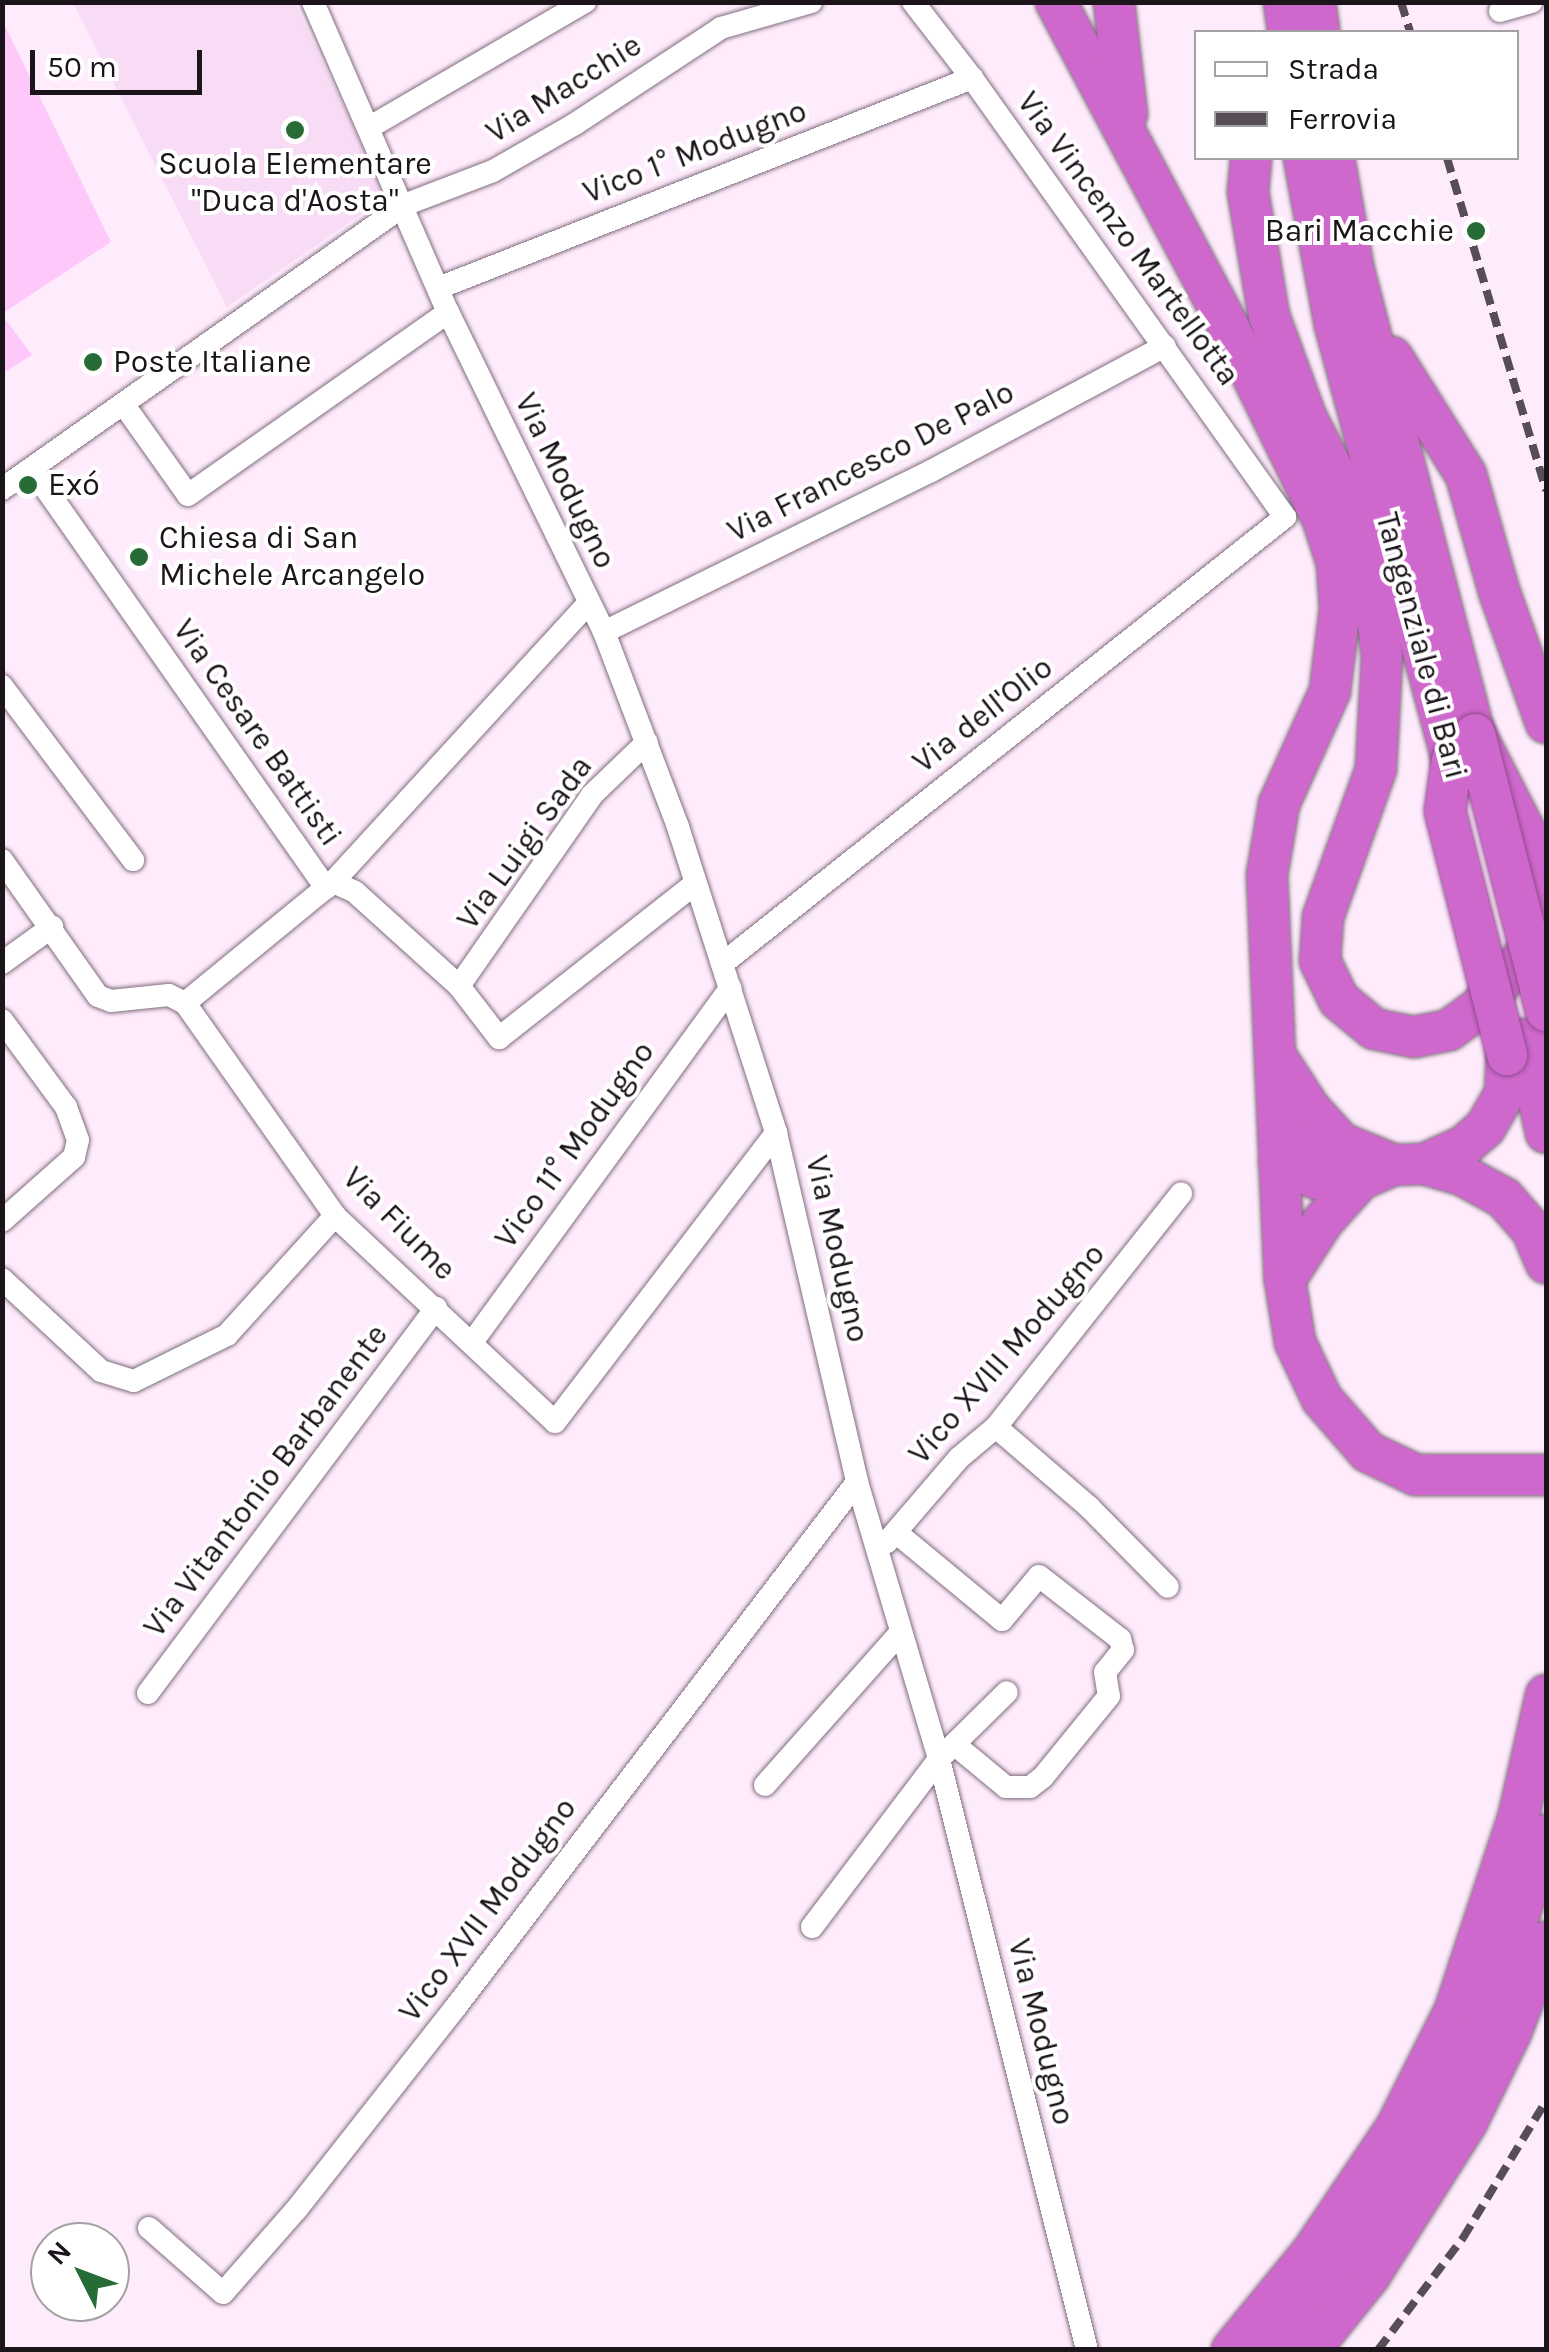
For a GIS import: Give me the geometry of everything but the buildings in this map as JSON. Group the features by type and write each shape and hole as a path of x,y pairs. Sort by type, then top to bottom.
{"highway":[{"path":"1057,2 1131,138 1306,484 1337,563 1340,608 1330,691 1279,804 1266,875 1285,1280 1295,1342 1322,1399 1368,1452 1416,1475 1546,1474"},
{"path":"1113,2 1131,138"},
{"path":"1284,2 1288,30"},
{"path":"1315,2 1319,30"},
{"path":"1251,160 1248,192 1270,316 1306,417 1346,495 1375,596 1382,658 1376,769 1323,917 1320,961 1339,1000 1374,1028 1414,1037 1449,1030 1479,1008 1546,932"},
{"name":"Tangenziale di Bari","path":"1305,160 1334,251 1463,747"},
{"name":"Tangenziale di Bari","path":"1334,160 1334,251 1370,322 1546,1134"},
{"path":"1370,322 1466,475 1499,591 1546,723"},
{"path":"1463,747 1528,837 1546,900"},
{"path":"1285,1280 1323,1221 1393,1170 1464,1146 1485,1128 1505,1094 1526,1035 1444,811 1463,747"},
{"path":"1274,1053 1310,1109 1341,1143 1393,1170"},
{"path":"1280,1162 1296,1147 1341,1143"},
{"path":"1280,1162 1318,1179 1393,1170 1462,1176 1504,1198 1532,1230 1546,1263"},
{"path":"1232,2350 1313,2252 1396,2128 1455,2010 1519,1815 1546,1695"},
{"path":"1272,2350 1342,2263 1422,2143 1484,2020 1546,1835"},
{"path":"1310,2350 1370,2275 1467,2122 1512,2032 1546,1942"}],"street":[{"name":"Via Modugno","path":"313,2 441,287 448,312 604,632 647,742 730,988 776,1133 875,1551 900,1633 946,1751 1086,2350"},
{"path":"370,127 584,2"},
{"name":"Via Macchie","path":"4,485 124,406 404,205 492,172 575,124 720,28 811,2"},
{"name":"Via Vincenzo Martellotta","path":"913,2 972,78 1285,517"},
{"path":"1057,2 1078,12 1113,2"},
{"path":"1500,12 1532,2"},
{"name":"Vico 1° Modugno","path":"441,287 972,78"},
{"path":"124,406 188,496 448,312"},
{"name":"Via Francesco De Palo","path":"604,632 931,472 1165,346"},
{"name":"Via Cesare Battisti","path":"32,468 329,885 355,892 459,986 498,1038 695,884"},
{"name":"Via dell'Olio","path":"722,964 1285,517"},
{"path":"2,860 98,996 111,1002 169,995 185,1003 329,885 588,604"},
{"path":"2,686 133,860"},
{"name":"Via Luigi Sada","path":"459,986 592,795 647,742"},
{"path":"2,963 52,927"},
{"name":"Vico 11° Modugno","path":"472,1341 730,988"},
{"name":"Via Fiume","path":"185,1003 335,1216 555,1422 776,1133"},
{"path":"2,1020 66,1106 78,1140 74,1157 2,1221"},
{"name":"Vico XVIII Modugno","path":"875,1551 898,1534 959,1458 996,1427 1181,1194"},
{"path":"2,1280 101,1371 134,1381 227,1335 335,1216"},
{"name":"Via Vitantonio Barbanente","path":"148,1693 436,1308"},
{"path":"996,1427 1088,1507 1168,1586"},
{"name":"Vico XVII Modugno","path":"149,2228 223,2293 296,2210 443,2023 857,1482"},
{"path":"898,1534 1002,1620 1039,1576 1120,1639 1123,1650 1106,1672 1109,1696 1043,1778 1030,1787 1006,1787 946,1751"},
{"path":"765,1784 900,1633"},
{"path":"812,1928 946,1751 1006,1692"}],"shaded area":[{"path":"73,3 295,3 381,187 379,202 227,307"},
{"path":"3,22 111,242 2,313"},
{"path":"2,315 32,355 3,373 2,373"}],"railway":[{"path":"1401,2 1409,30"},
{"path":"1448,160 1546,491"},
{"path":"1378,2350 1463,2238 1546,2101"}],"place":[{"name":"Scuola Elementare \"Duca d'Aosta\"","path":"295,130"},
{"name":"Bari Macchie","path":"1476,231"},
{"name":"Poste Italiane","path":"93,362"},
{"name":"Exó","path":"28,485"},
{"name":"Chiesa di San Michele Arcangelo","path":"139,557"}]}
